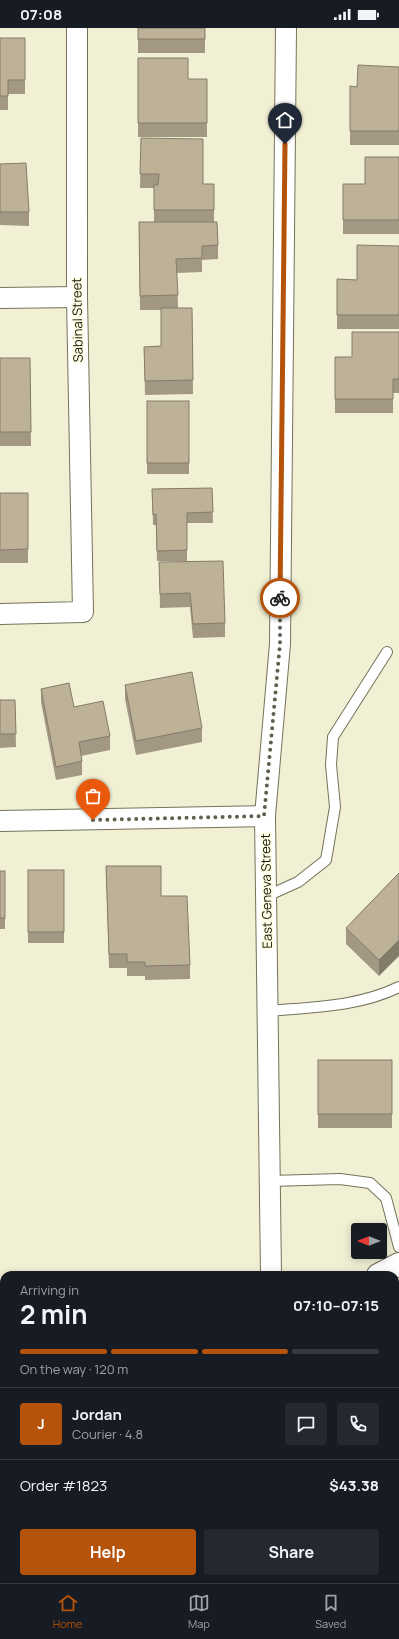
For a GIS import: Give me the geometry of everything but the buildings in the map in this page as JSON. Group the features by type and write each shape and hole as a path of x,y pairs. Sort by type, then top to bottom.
{"street":[{"name":"Sabinal Street","path":"0,614 83,612 77,297 77,28"},
{"name":"East Geneva Street","path":"271,1271 267,896 264,816 280,644 286,28"},
{"path":"0,298 77,297"},
{"path":"0,821 264,816"},
{"path":"386,1271 399,1264"}],"lane":[{"path":"267,896 298,882 326,860 335,807 331,765 333,737 387,652"},
{"path":"268,1011 352,1003 382,995 399,987"},
{"path":"270,1181 340,1178 370,1183 386,1198 399,1247"}],"way so far":[{"path":"93,820 264,816 280,644 280,598"}],"route":[{"path":"280,598 285,144"}]}
